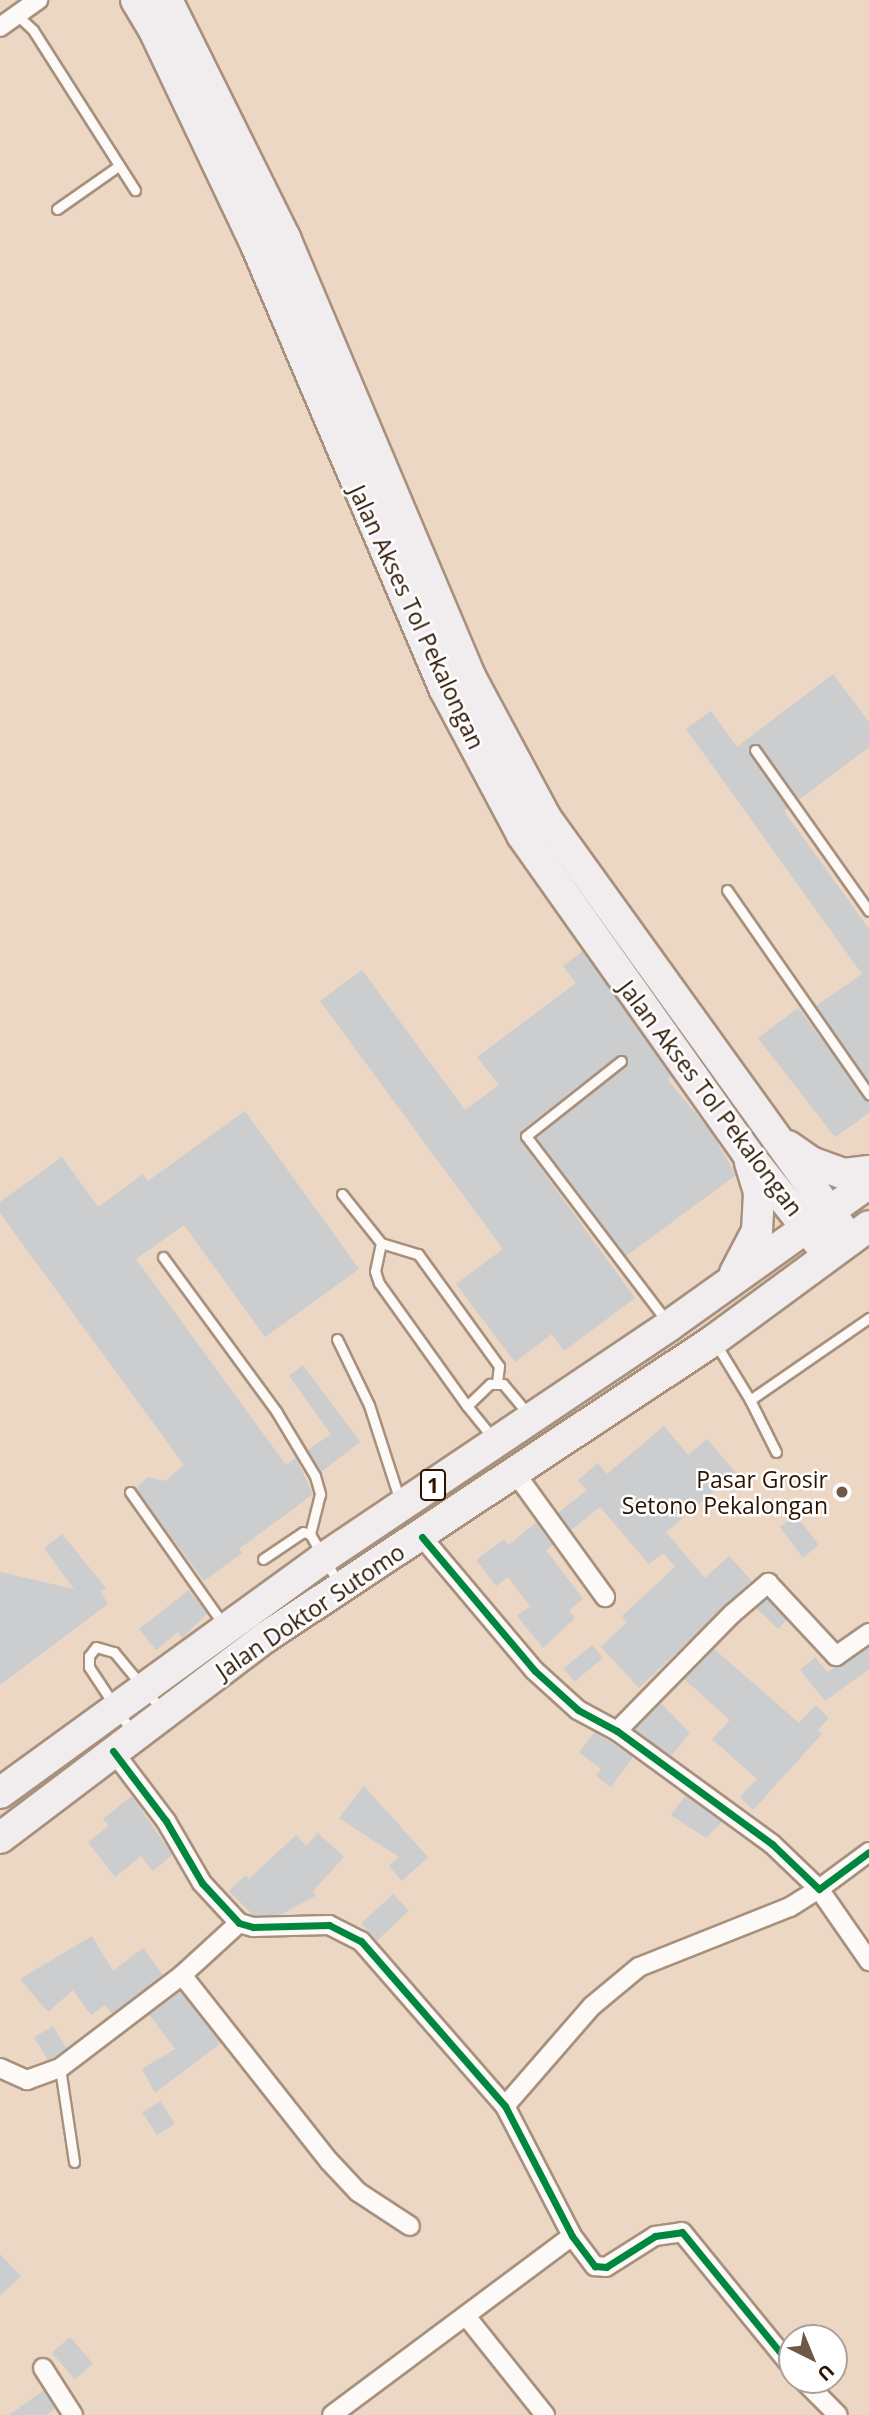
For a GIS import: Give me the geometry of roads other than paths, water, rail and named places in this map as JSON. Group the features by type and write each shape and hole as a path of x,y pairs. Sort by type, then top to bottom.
{"highway":[{"name":"Jalan Akses Tol Pekalongan","path":"135,0 155,30 256,244 458,714 522,835 747,1153 818,1219 849,1240"},
{"name":"Jalan Akses Tol Pekalongan","path":"167,0 285,238 410,541 478,690 546,818 774,1135 818,1219"},
{"path":"774,1135 811,1162 844,1174 869,1171"},
{"path":"732,1279 757,1231 760,1192 747,1153"},
{"name":"Jalan Doktor Sutomo","path":"0,1793 226,1629 316,1547 402,1505 670,1325 869,1183"},
{"name":"Jalan Doktor Sutomo","path":"0,1838 163,1711 714,1340 849,1240"}],"street":[{"path":"0,27 38,0"},
{"path":"516,1474 605,1597"},
{"path":"422,1537 535,1671 578,1710 617,1731 772,1844 819,1889 869,1961"},
{"path":"617,1731 732,1614 768,1583 774,1584 836,1656 869,1633"},
{"path":"123,1742 202,1883 239,1923 346,1930 443,2030 505,2106 572,2236 591,2262 601,2268 655,2236 682,2232 778,2350"},
{"path":"505,2106 610,1988 666,1954 727,1932 819,1889 869,1852"},
{"path":"0,2068 27,2080 60,2068 183,1975 239,1923"},
{"path":"183,1975 329,2161 358,2192 410,2226"},
{"path":"331,2415 572,2236"},
{"path":"467,2316 545,2415"},
{"path":"43,2368 73,2415"},
{"path":"817,2394 838,2415"}],"lane":[{"path":"17,15 33,30 117,167 135,190"},
{"path":"57,209 117,167"},
{"path":"755,750 869,911"},
{"path":"727,890 869,1094"},
{"path":"621,1061 526,1136 670,1325"},
{"path":"342,1195 382,1243 418,1254 499,1366 497,1382 467,1406"},
{"path":"382,1243 375,1271 379,1283 496,1442"},
{"path":"163,1257 276,1411 314,1476 320,1494 316,1547"},
{"path":"750,1400 869,1318"},
{"path":"337,1339 369,1405 402,1505"},
{"path":"714,1340 750,1400 776,1452"},
{"path":"497,1382 532,1418"},
{"path":"130,1492 226,1629"},
{"path":"263,1559 303,1532 342,1588"},
{"path":"123,1742 117,1708 89,1667 89,1656 96,1647 114,1652 163,1711"},
{"path":"60,2068 74,2162"}],"place":[{"name":"Pasar Grosir Setono Pekalongan","path":"842,1492"}]}
